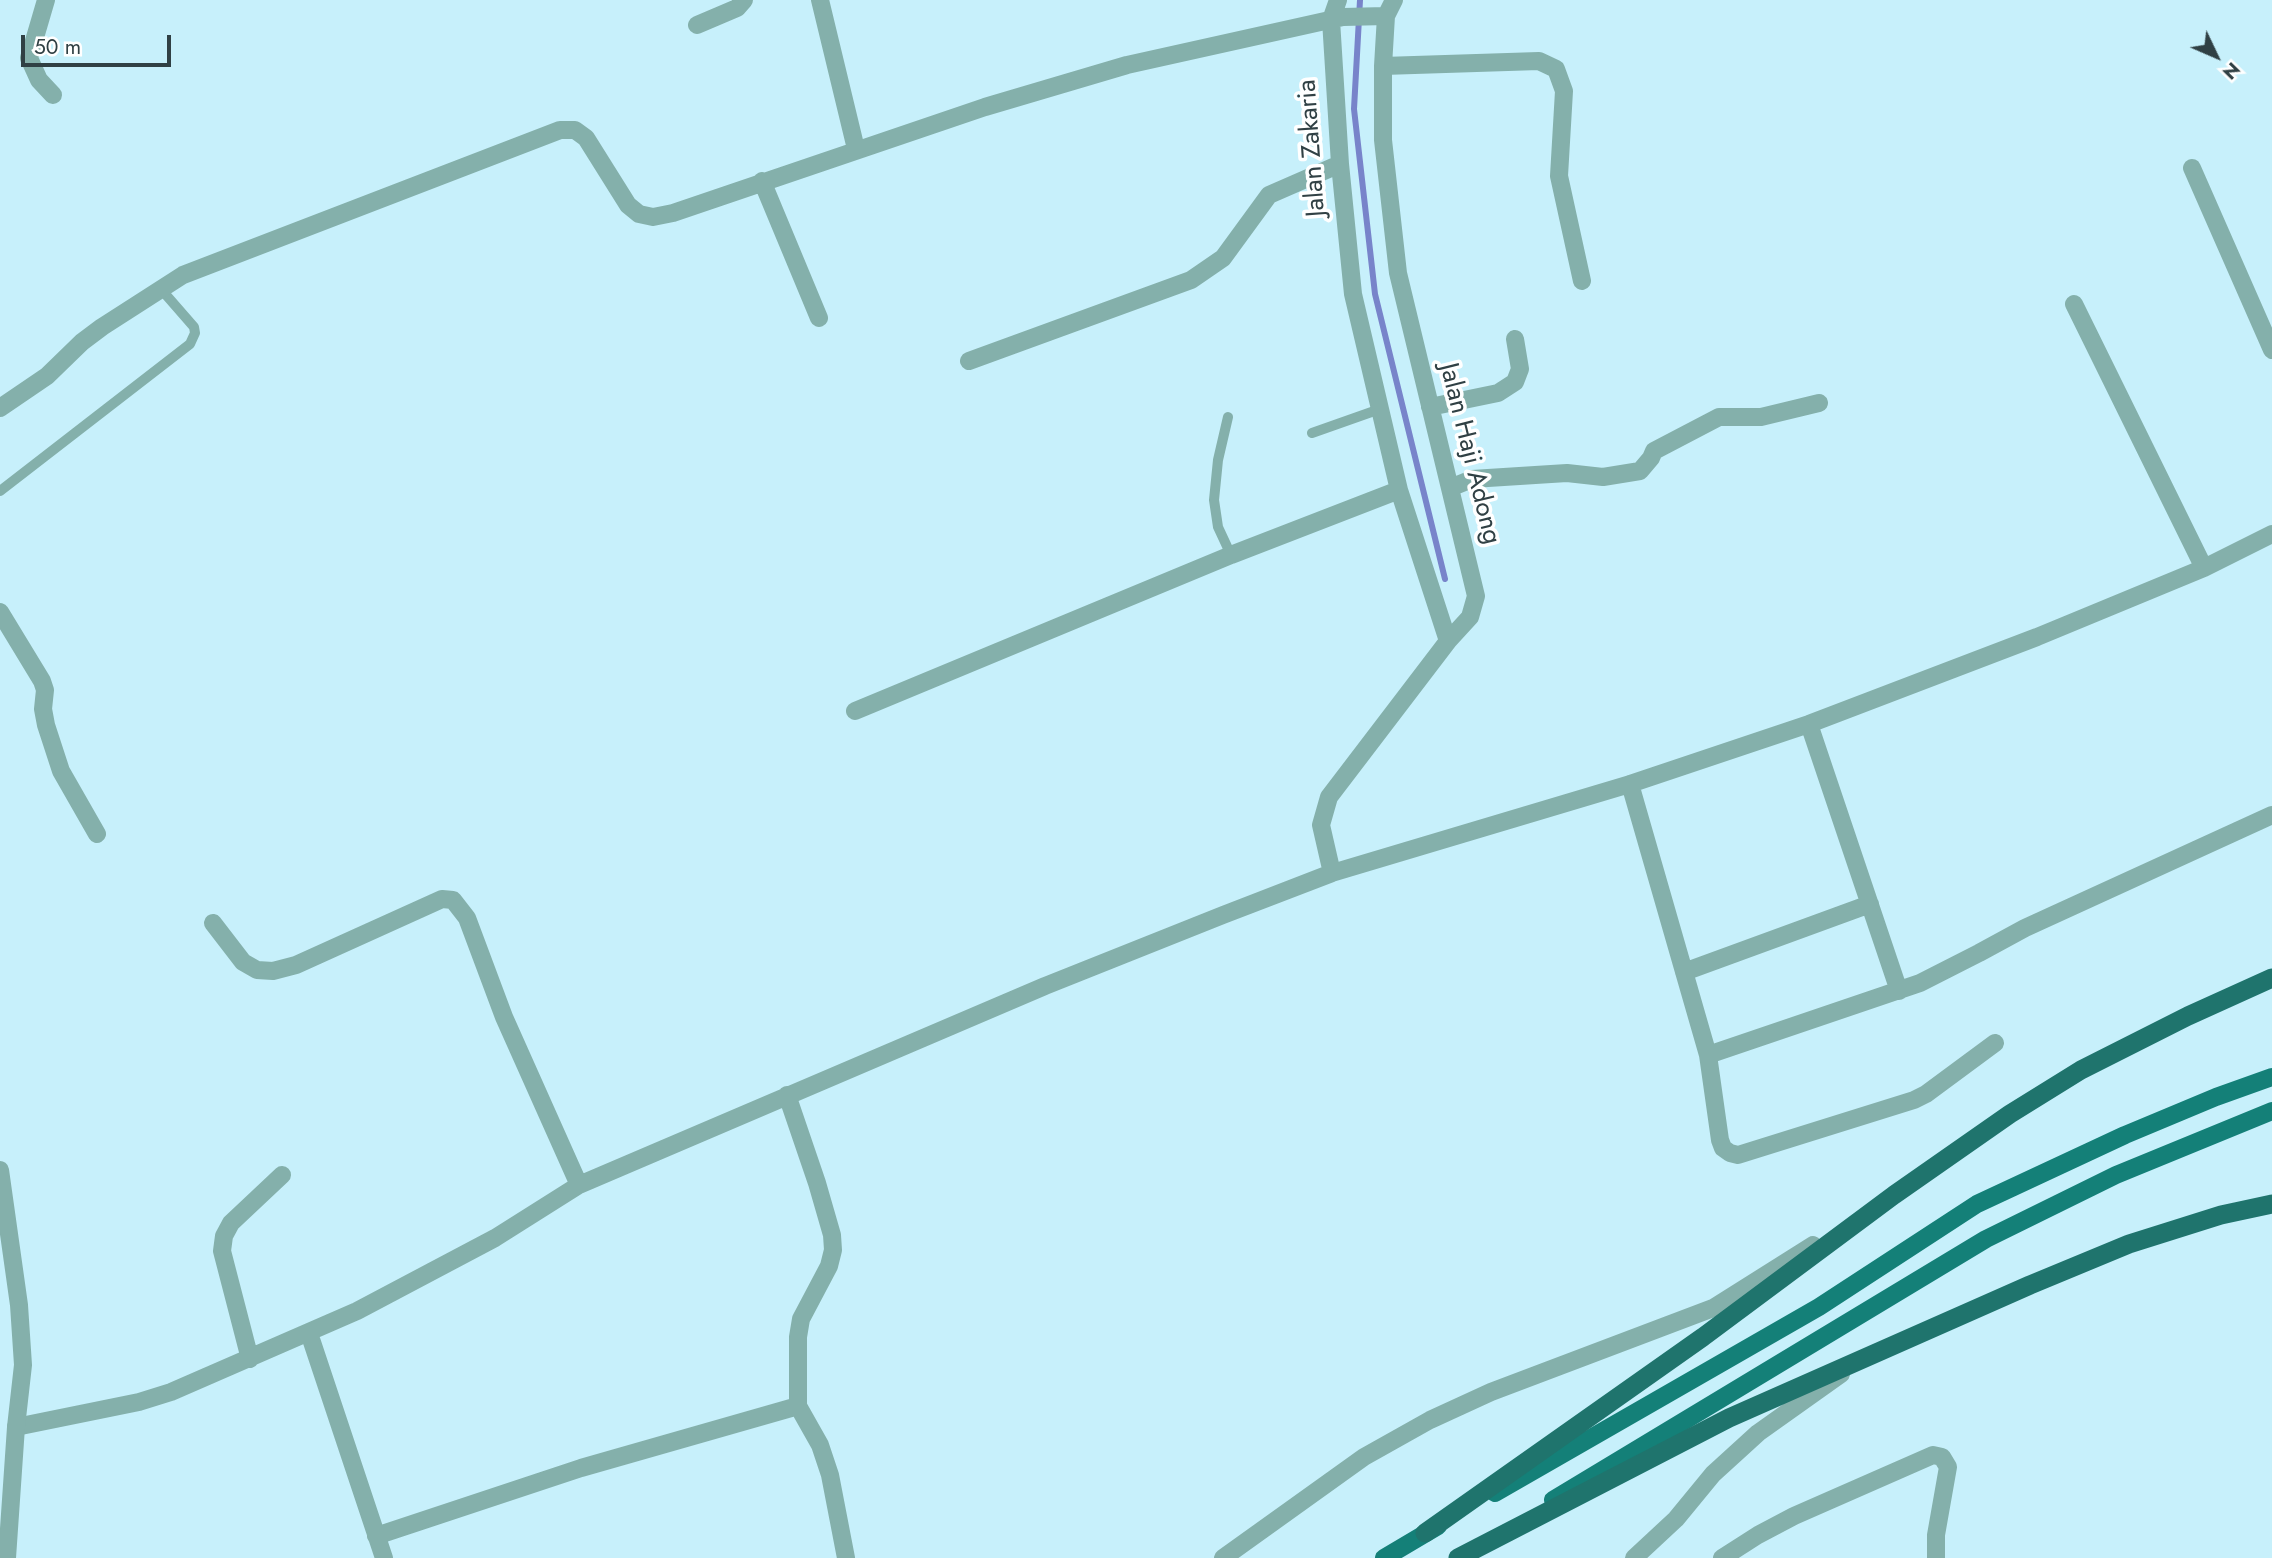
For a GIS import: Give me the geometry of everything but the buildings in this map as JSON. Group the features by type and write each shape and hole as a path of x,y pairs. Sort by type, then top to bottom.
{"highway":[{"path":"1425,1533 1703,1338 1894,1195 2010,1114 2081,1070 2188,1016 2272,978"},
{"path":"1457,1558 1729,1418 2030,1285 2129,1244 2221,1215 2272,1204"}],"main road":[{"path":"1384,1558 1819,1307 1977,1204 2125,1135 2272,1077"},
{"path":"1457,1558 1986,1240 2116,1175 2272,1111"}],"street":[{"path":"46,0 29,58 39,79 52,95"},
{"path":"697,26 737,8 744,0"},
{"path":"820,0 856,149"},
{"path":"0,408 47,376 92,335 183,275 560,130 575,130 586,138 628,205 639,214 653,217 673,213 985,107 1127,65 1337,12 1385,11"},
{"name":"Jalan Haji Adong","path":"1332,873 1321,825 1329,797 1448,641 1470,617 1476,596 1398,273 1383,140 1385,11"},
{"name":"Jalan Zakaria","path":"1337,12 1340,164 1353,294 1399,490 1448,641"},
{"path":"1383,66 1539,61 1556,69 1564,90 1559,176 1582,281"},
{"path":"969,361 1191,280 1223,258 1269,195 1340,164"},
{"path":"2192,168 2272,350"},
{"path":"762,181 819,318"},
{"path":"2074,304 2204,568"},
{"path":"1430,407 1498,393 1515,382 1520,369 1515,340"},
{"path":"1450,488 1472,480 1567,472 1603,477 1640,471 1654,451 1719,417 1761,417 1819,403"},
{"path":"855,711 1231,555 1399,490"},
{"path":"16,1427 139,1402 171,1392 250,1359 357,1311 495,1237 579,1185 1033,991 1332,873 1630,784 1809,724 2204,568 2272,534"},
{"path":"0,612 42,681 45,690 43,709 46,725 61,771 97,834"},
{"path":"1809,724 1899,991"},
{"path":"1630,784 1709,1055 1720,1140 1723,1148 1730,1153 1738,1155 1914,1100 1994,1043"},
{"path":"1709,1055 1899,991 2025,928 2272,815"},
{"path":"213,923 243,962 257,970 273,971 296,965 442,899 453,900 467,918 504,1017 579,1185"},
{"path":"1685,972 1870,904"},
{"path":"787,1096 817,1183 832,1235 833,1250 829,1266 801,1319 798,1337 798,1406 820,1445 830,1475 846,1558"},
{"path":"0,1170 19,1305 23,1365 16,1427 6,1470 7,1558"},
{"path":"250,1359 222,1251 224,1236 231,1223 282,1175"},
{"path":"1223,1558 1364,1457 1430,1420 1490,1392 1713,1308 1894,1195"},
{"path":"309,1333 384,1558"},
{"path":"1634,1558 1676,1520 1713,1474 1758,1433 1861,1360"},
{"path":"376,1536 581,1468 798,1406"},
{"path":"1722,1558 1794,1516 1933,1455 1942,1457 1948,1467 1936,1558"}],"lane":[{"path":"0,492 190,344 195,333 194,327 160,288"},
{"path":"1312,433 1380,408"},
{"path":"1228,416 1218,460 1214,500 1218,527 1231,555"}],"waterway":[{"path":"1360,0 1354,109 1375,294 1445,579"}]}
